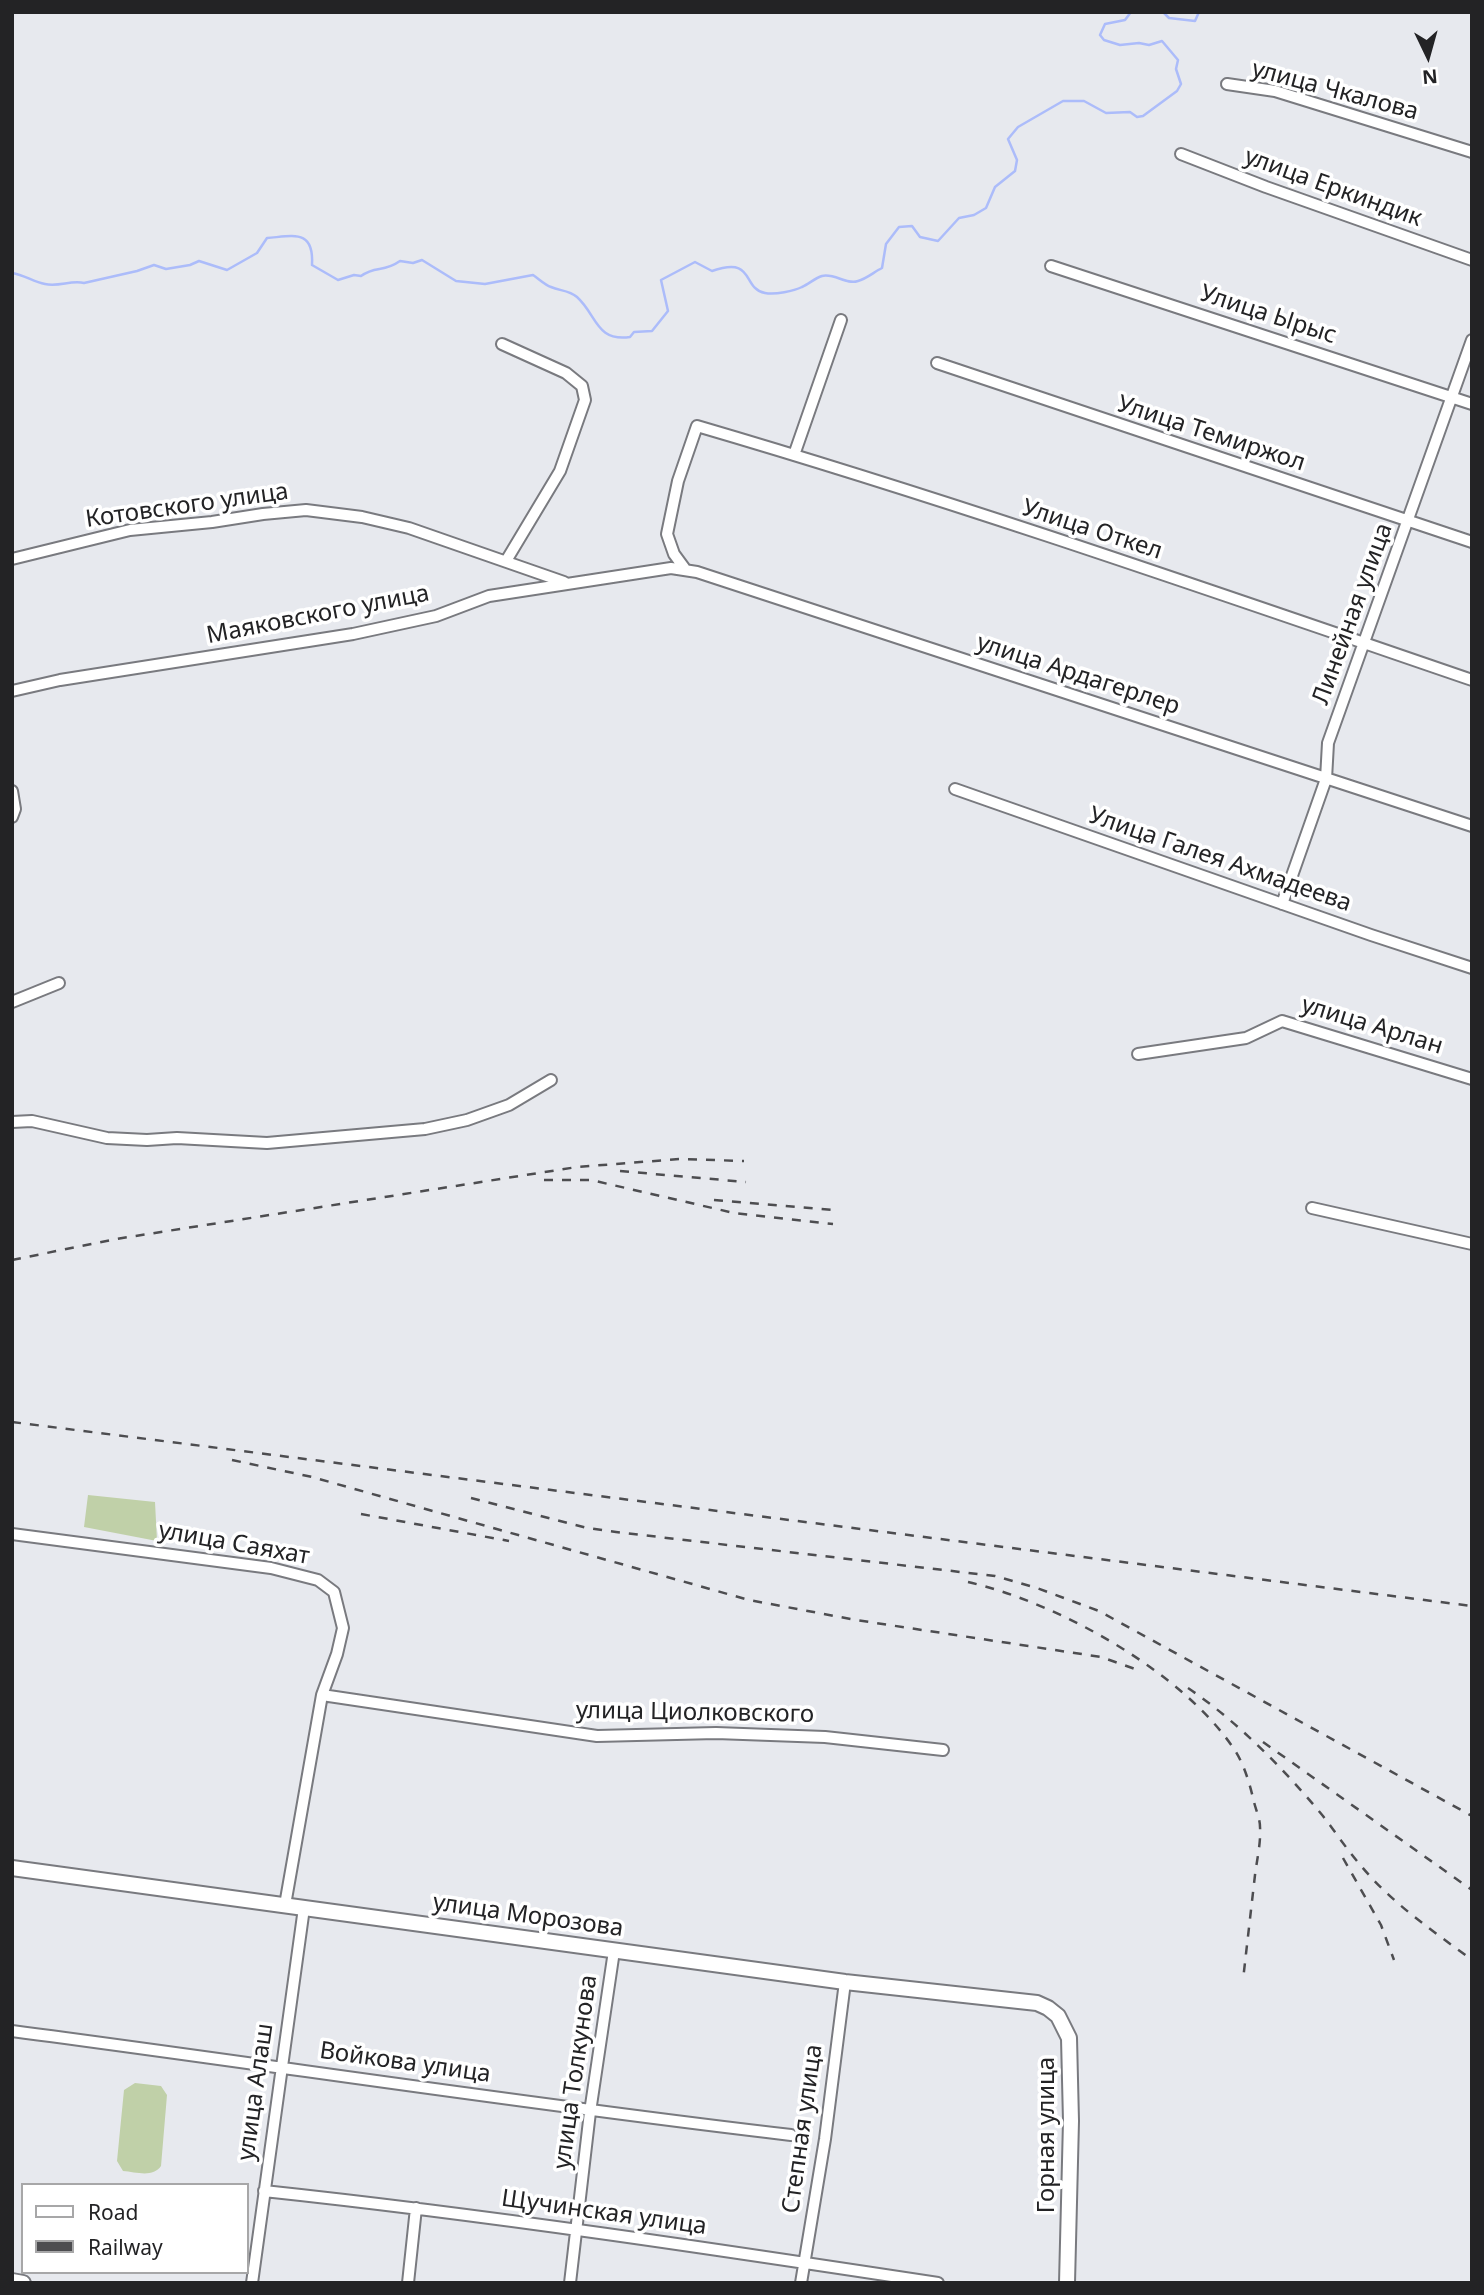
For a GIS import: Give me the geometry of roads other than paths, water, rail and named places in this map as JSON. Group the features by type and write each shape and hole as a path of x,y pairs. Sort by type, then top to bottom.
{"main road":[{"name":"улица Морозова","path":"12,1868 845,1982 1037,2003"},
{"name":"Горная улица","path":"1037,2003 1058,2016 1069,2038 1071,2121 1067,2283"},
{"path":"12,2281 23,2283"}],"street":[{"name":"улица Чкалова","path":"1227,84 1275,91 1472,152"},
{"name":"улица Еркиндик","path":"1181,154 1472,260"},
{"name":"Улица Ырыс","path":"1051,266 1472,404"},
{"path":"794,455 841,320"},
{"name":"Линейная улица","path":"1282,904 1326,779 1328,743 1472,340"},
{"path":"502,344 566,373 582,386 585,400 560,471 506,561"},
{"name":"Улица Темиржол","path":"937,363 1472,542"},
{"name":"Улица Откел","path":"685,569 674,554 667,534 678,481 697,426 794,455 1472,680"},
{"name":"Котовского улица","path":"12,559 130,530 306,510 362,517 409,528 568,583"},
{"name":"улица Ардагерлер","path":"671,568 685,569 1472,826"},
{"name":"Маяковского улица","path":"12,691 60,680 398,626 436,616 489,596 671,568"},
{"name":"Улица Галея Ахмадеева","path":"955,789 1472,968"},
{"path":"12,791 15,809 12,817"},
{"path":"12,1002 59,983"},
{"name":"улица Арлан","path":"1138,1054 1246,1038 1282,1021 1472,1079"},
{"path":"12,1122 32,1122 107,1138 177,1138 267,1143 425,1129 467,1120 509,1105 551,1080"},
{"path":"1312,1208 1472,1244"},
{"name":"улица Саяхат","path":"12,1534 271,1569 318,1580 334,1592 343,1628 337,1654 321,1695 285,1905"},
{"name":"улица Циолковского","path":"321,1695 597,1736 716,1733 825,1737 943,1750"},
{"name":"улица Алаш","path":"252,2283 304,1908"},
{"name":"улица Толкунова","path":"570,2283 590,2112 614,1951"},
{"name":"Степная улица","path":"801,2283 825,2139 845,1982"},
{"name":"Войкова улица","path":"12,2031 590,2112 791,2135"},
{"name":"Щучинская улица","path":"264,2191 576,2229 938,2283"},
{"path":"408,2283 416,2208"}],"waterway":[{"path":"12,273 55,285 84,283 154,265 166,269 199,261 227,270 257,253 267,238 294,236 306,240 310,245 312,265 338,280 354,275 361,276 400,261 413,263 422,260 456,281 485,284 533,275 549,286 577,297 598,326 610,335 630,337 634,332 652,331 668,311 661,280 695,262 712,271 735,267 742,270 758,290 779,293 799,288 822,276 854,282 867,277 882,268 886,244 899,227 912,226 920,237 938,241 959,218 974,215 986,208 995,187 1015,171 1017,160 1008,139 1018,127 1063,101 1084,101 1106,113 1130,112 1137,117 1143,116 1177,91 1181,84 1176,69 1178,60 1162,41 1149,45 1120,45 1104,40 1100,35 1105,24 1125,20 1131,12"},
{"path":"1163,12 1169,18 1195,21 1199,12"}],"railway":[{"path":"12,1260 116,1239 577,1167 680,1159 744,1161"},
{"path":"620,1171 746,1182"},
{"path":"544,1180 591,1180 734,1213 833,1224"},
{"path":"714,1200 833,1210"},
{"path":"12,1422 1472,1606"},
{"path":"232,1460 312,1477 749,1600 856,1620 1101,1657 1135,1669"},
{"path":"471,1498 587,1528 995,1576 1037,1588 1099,1611 1472,1816"},
{"path":"361,1514 509,1541"},
{"path":"968,1582 1041,1606 1117,1645 1185,1695 1214,1723 1236,1752 1247,1776 1260,1827 1243,1980"},
{"path":"1188,1688 1225,1716 1276,1764 1387,1893 1472,1960"},
{"path":"1263,1742 1472,1890"},
{"path":"1343,1858 1381,1925 1394,1960"}]}
